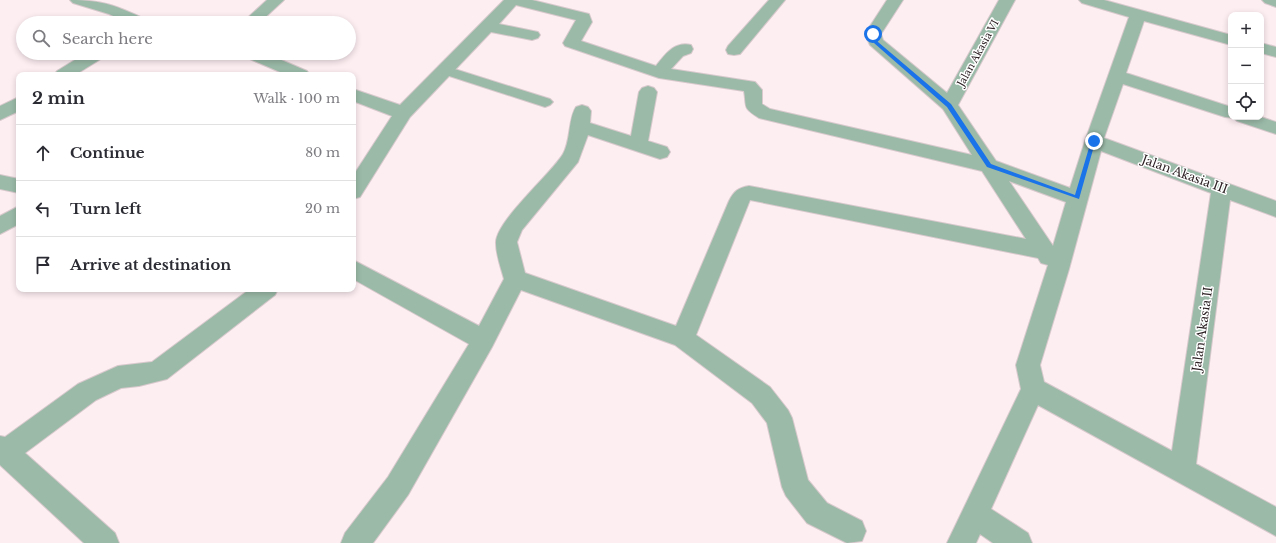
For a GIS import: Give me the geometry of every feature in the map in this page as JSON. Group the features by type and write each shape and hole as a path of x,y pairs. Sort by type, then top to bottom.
{"street":[{"path":"78,0 115,11 126,16"},
{"path":"115,11 128,0"},
{"path":"258,16 276,0"},
{"path":"356,187 403,113 513,0 583,17 584,22 571,42 659,73 749,86 753,90 753,106 765,114 793,119 989,166 1077,198"},
{"path":"734,50 777,0"},
{"path":"894,0 873,34 876,42 949,106 1052,260"},
{"name":"Jalan Akasia VI","path":"949,106 1008,0"},
{"path":"1087,0 1228,39"},
{"path":"1270,0 1276,2"},
{"path":"961,543 1033,389 1028,365 1052,260 1077,198 1094,141 1138,14"},
{"path":"488,26 532,35"},
{"path":"659,73 676,52 686,49"},
{"path":"1264,49 1276,52"},
{"path":"68,72 87,60"},
{"path":"267,60 293,72"},
{"path":"1117,76 1228,112"},
{"path":"638,146 648,92"},
{"path":"356,96 403,113"},
{"path":"0,114 16,105"},
{"path":"355,543 398,486 484,340 515,279 506,242 513,226 571,157 577,144 581,118 638,146 660,152"},
{"path":"1252,120 1276,128"},
{"name":"Jalan Akasia III","path":"1094,141 1276,209"},
{"path":"0,182 16,185"},
{"name":"Jalan Akasia II","path":"1182,470 1222,188"},
{"path":"683,338 739,201 744,194 749,193 1052,260"},
{"path":"0,226 16,216"},
{"path":"356,271 484,340"},
{"path":"515,279 683,338 761,395 779,418 796,487 817,513 852,531"},
{"path":"105,543 3,450 88,392 118,377 158,371 263,292"},
{"path":"1033,389 1276,522"},
{"path":"974,514 1018,543"}],"lane":[{"path":"445,70 545,102"}],"route":[{"path":"873,34 876,42 949,106 989,166 1077,198 1094,141"}]}
